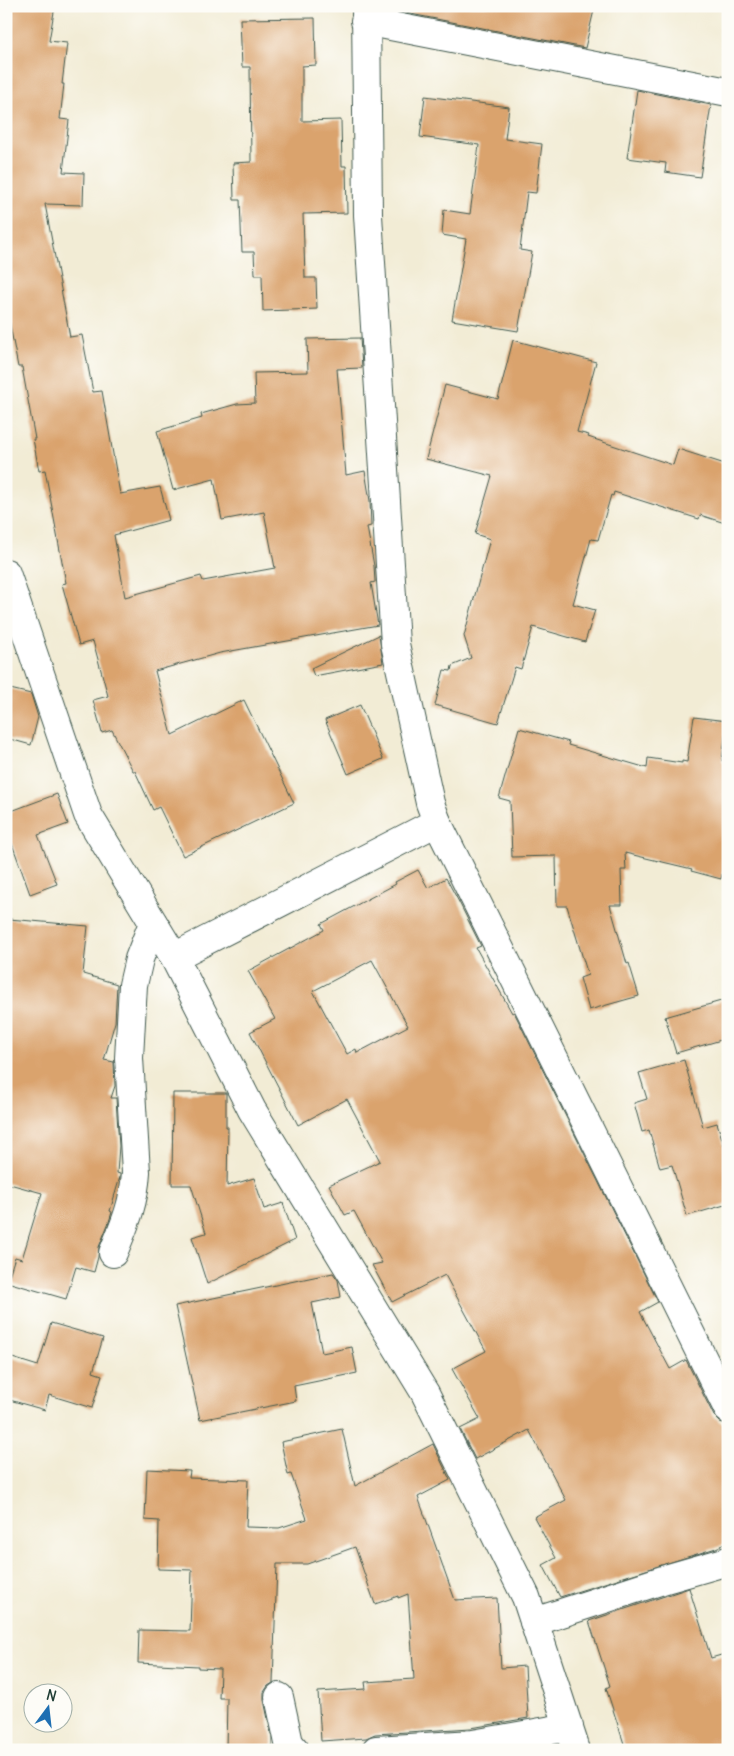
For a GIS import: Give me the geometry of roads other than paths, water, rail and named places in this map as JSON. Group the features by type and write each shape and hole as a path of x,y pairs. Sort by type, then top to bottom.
{"street":[{"path":"728,92 366,14 368,215 395,644 430,802 437,822 728,1409"},
{"path":"6,573 88,814 174,957 252,1110 425,1393 526,1597 572,1739 376,1750"},
{"path":"174,957 437,822"},
{"path":"113,1253 132,1206 135,1189 136,1172 129,1058 133,985 139,959 154,923"},
{"path":"534,1622 728,1561"},
{"path":"279,1697 289,1743 295,1750"}]}
